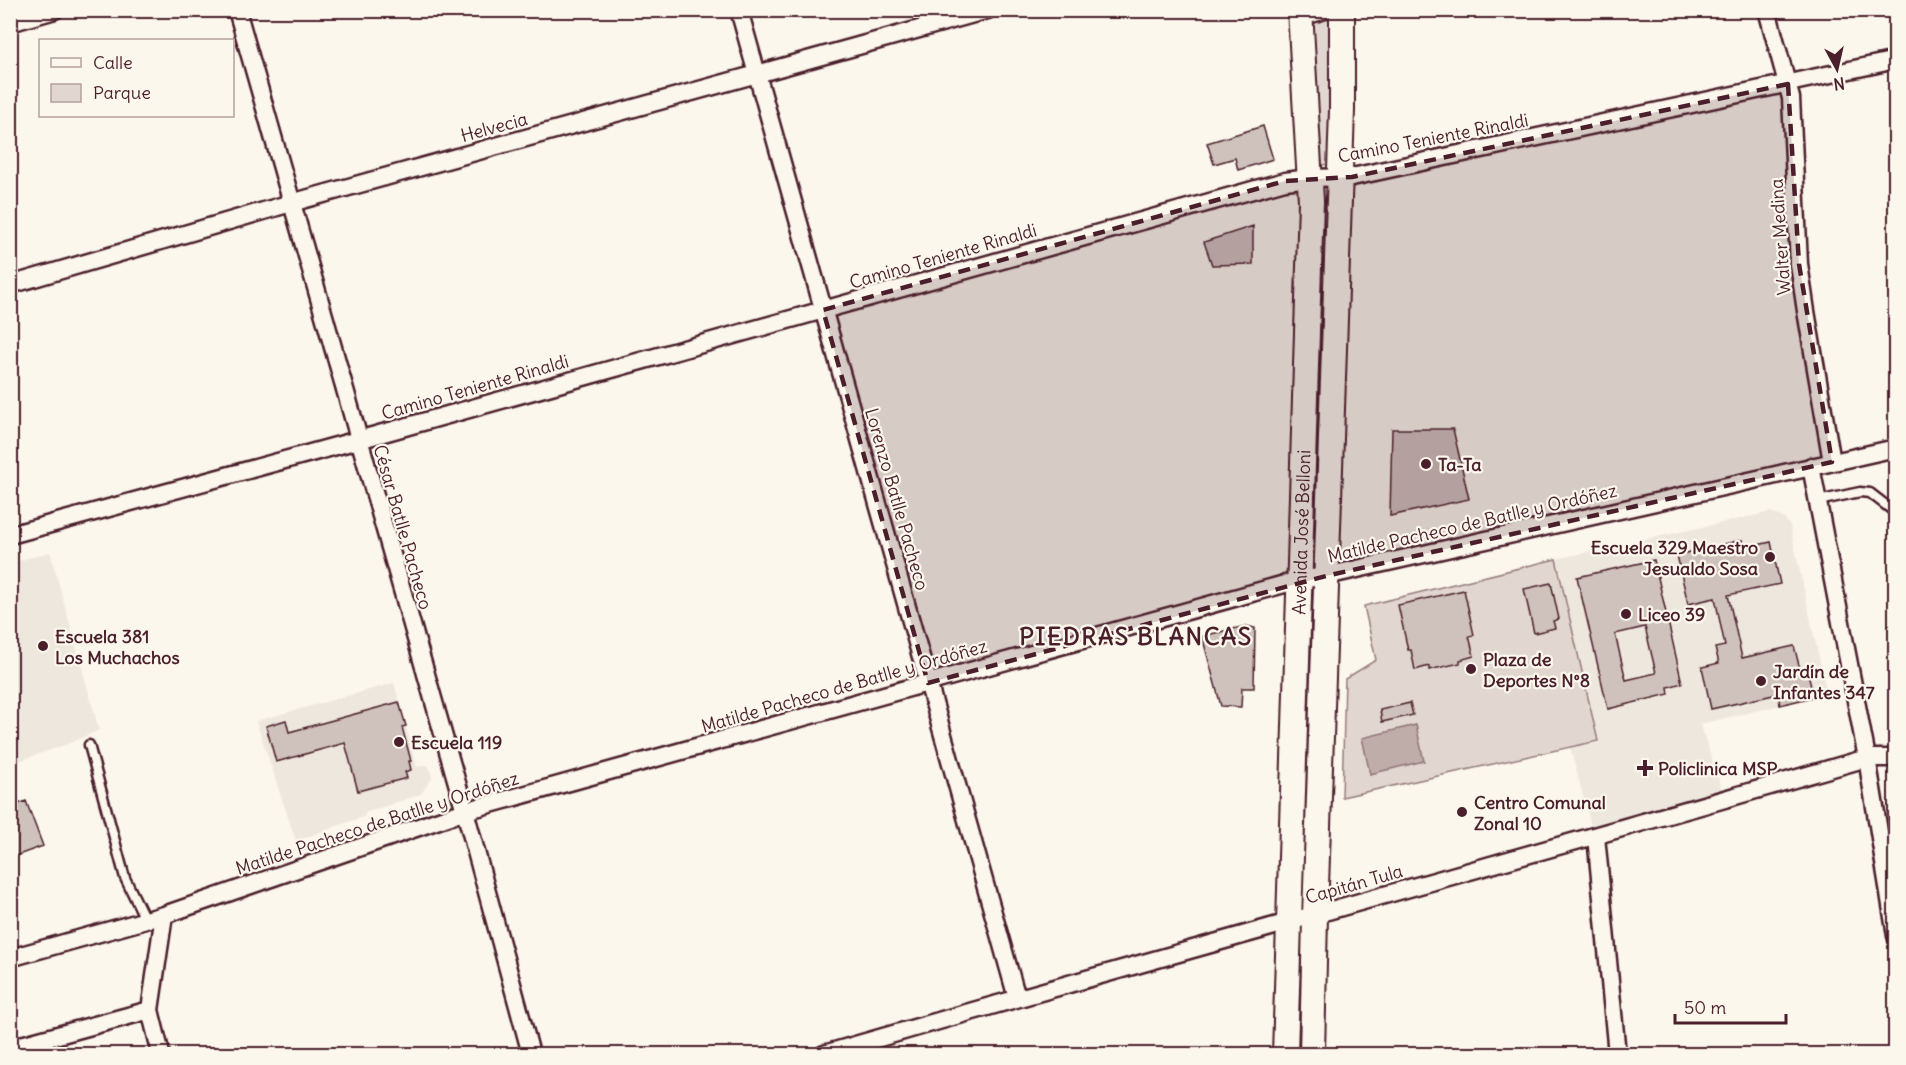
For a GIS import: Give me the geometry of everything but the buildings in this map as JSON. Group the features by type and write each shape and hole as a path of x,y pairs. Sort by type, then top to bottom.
{"main road":[{"name":"Avenida José Belloni","path":"1312,1054 1340,178 1342,10"},
{"name":"Avenida José Belloni","path":"1285,1054 1311,201 1301,14"}],"street":[{"path":"10,23 54,10"},
{"name":"César Batlle Pacheco","path":"237,10 465,812 531,1054"},
{"name":"Lorenzo Batlle Pacheco","path":"739,10 1017,998"},
{"name":"Helvecia","path":"10,285 291,203 988,10"},
{"path":"1301,14 1325,10"},
{"name":"Walter Medina","path":"1767,10 1791,98 1800,264 1832,462"},
{"name":"Camino Teniente Rinaldi","path":"10,535 1285,182 1310,178 1340,178 1896,60"},
{"name":"Matilde Pacheco de Batlle y Ordóñez","path":"10,958 164,915 465,812 1299,580 1326,576 1896,448"},
{"path":"1812,466 1867,758 1896,936"},
{"name":"Capitán Tula","path":"824,1054 1596,837 1867,758 1896,758"},
{"path":"1596,837 1617,1054"},
{"path":"161,1054 150,1010 164,915"},
{"path":"10,1048 150,1010"}],"lane":[{"path":"1818,501 1860,492 1869,493 1896,513"},
{"path":"89,745 125,878 145,919"}],"highlighted area":[{"path":"1788,84 1799,264 1832,462 1326,576 928,683 823,310 1285,181 1352,177"}],"shaded area":[{"path":"1771,512 1785,519 1790,526 1827,694 1700,724 1722,789 1591,826 1570,747 1598,741 1556,559"},
{"name":"Escuela 381 Los Muchachos","path":"50,552 99,730 11,764 11,563"},
{"path":"394,683 417,767 428,765 432,778 421,794 365,813 365,816 296,841 256,721"},
{"path":"1416,725 1424,761 1370,774 1362,738"}],"green space":[{"path":"1320,20 1332,21 1332,165 1313,164 1309,26"},
{"path":"1321,209 1328,210 1317,563 1309,561"},
{"name":"Plaza de Deportes N°8","path":"1556,559 1598,741 1342,797 1345,679 1376,660 1364,606"}],"place":[{"name":"Ta-Ta","path":"1426,464"},
{"name":"Escuela 329 Maestro Jesualdo Sosa","path":"1770,557"},
{"name":"Liceo 39","path":"1626,614"},
{"name":"Escuela 381 Los Muchachos","path":"43,646"},
{"name":"Plaza de Deportes N°8","path":"1471,669"},
{"name":"Jardín de Infantes 347","path":"1761,681"},
{"name":"Escuela 119","path":"399,742"},
{"name":"Policlinica MSP","path":"1645,768"},
{"name":"Centro Comunal Zonal 10","path":"1462,812"}],"district":[{"name":"PIEDRAS BLANCAS","path":"1136,636"}]}
